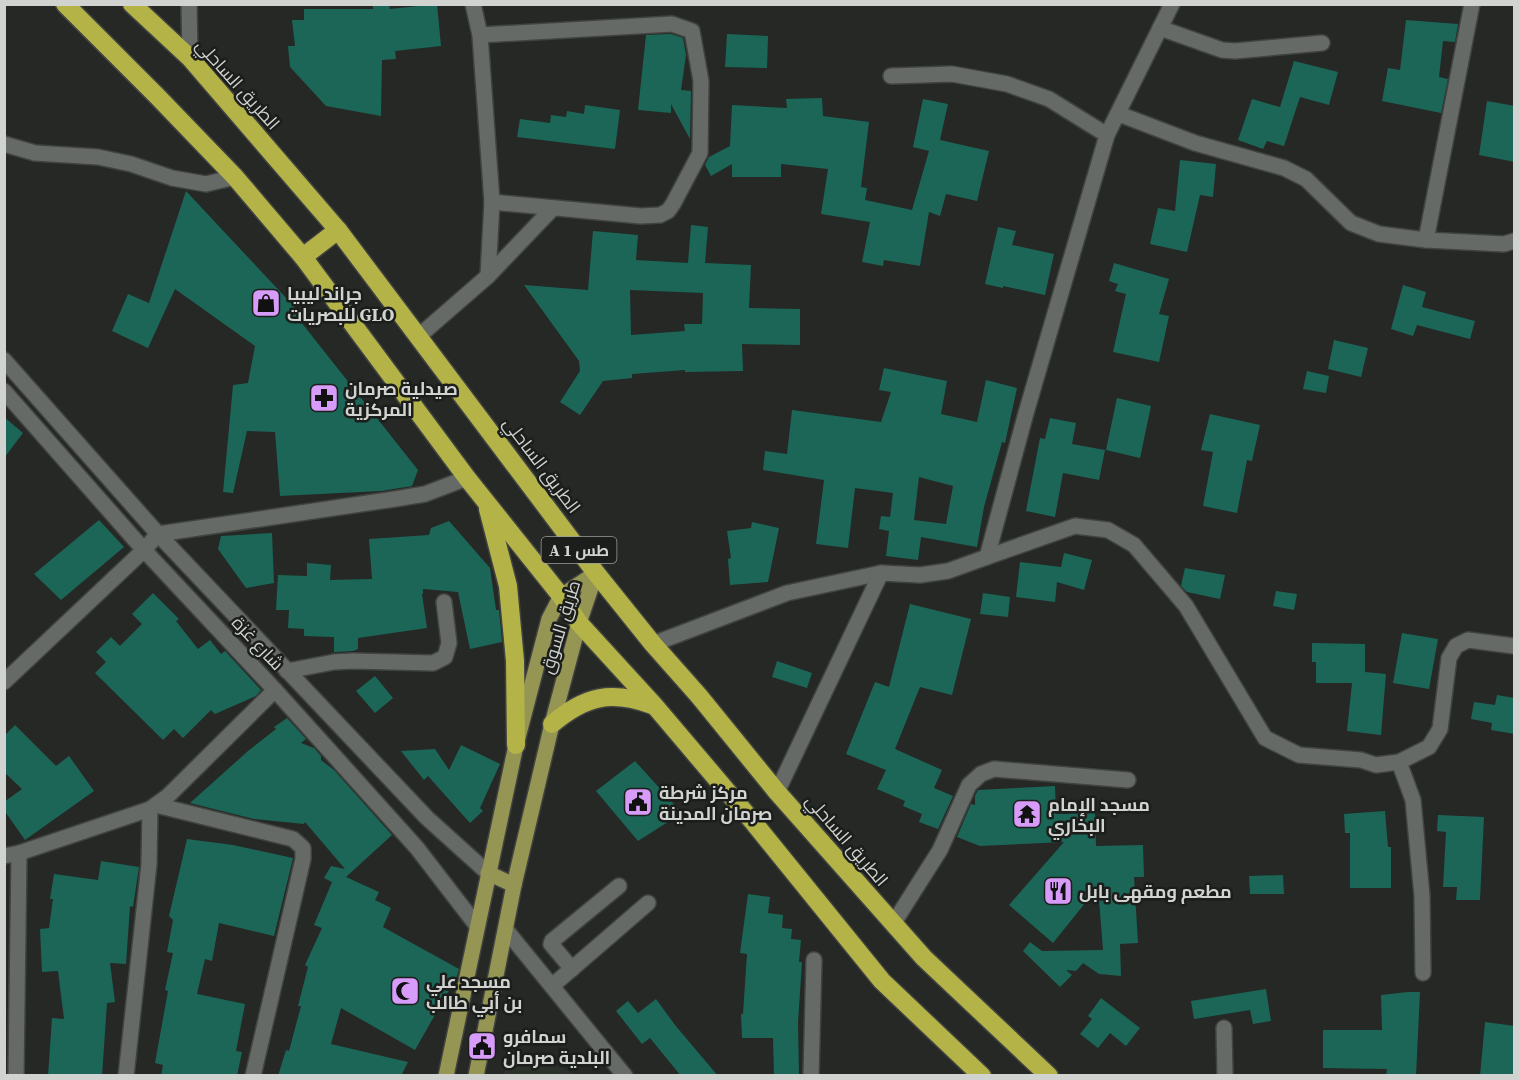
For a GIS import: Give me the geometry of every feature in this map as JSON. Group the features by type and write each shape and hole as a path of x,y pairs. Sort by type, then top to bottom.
{"highway":[{"name":"A 1 طس","path":"65,4 234,177 303,257 467,478 561,596 579,623 654,705 754,823 882,981 982,1076"},
{"name":"الطريق الساحلي","path":"132,4 189,58 338,230 596,573 777,792 924,958 1049,1076"},
{"path":"303,257 338,230"},
{"path":"487,504 508,585 515,662 516,745"},
{"path":"552,724 569,710 589,700 611,696 633,698 654,705"}],"main road":[{"name":"طريق السوق","path":"446,1076 516,745 549,619 561,596 596,573"},
{"name":"طريق السوق","path":"476,1076 514,885 552,724 579,623 596,573"},
{"path":"488,873 514,885"}],"street":[{"path":"189,4 189,58"},
{"path":"473,4 480,35 492,202 488,276"},
{"path":"987,557 1026,413 1107,135 1172,4"},
{"path":"1426,240 1472,4"},
{"path":"480,35 672,24 692,31 701,81 700,153 668,211 660,215 641,216 492,202"},
{"path":"1160,28 1222,50 1235,51 1322,43"},
{"path":"891,76 951,74 1007,84 1049,99 1107,135"},
{"path":"1119,114 1195,143 1284,168 1306,179 1351,223 1379,234 1426,240 1504,244 1515,241"},
{"path":"4,144 35,153 98,157 131,164 172,178 206,184 234,177"},
{"path":"419,336 488,276 552,209"},
{"name":"شارع غزة","path":"4,360 158,534 287,671 427,818 488,873"},
{"name":"شارع غزة","path":"4,391 144,550 276,690 417,848 477,926"},
{"path":"4,682 144,550 158,534 425,494 467,478"},
{"path":"653,644 787,593 881,573 920,575 948,571 1075,526 1108,530 1134,545 1186,606 1265,738 1299,755 1361,760 1376,765 1399,762 1430,747 1440,729 1449,658 1456,646 1468,640 1515,646"},
{"path":"777,792 881,573"},
{"path":"287,671 334,662 433,663 445,657 449,643 444,602"},
{"path":"16,1076 10,1046 12,855 153,807 168,796 276,690"},
{"path":"1399,762 1413,800 1422,896 1423,973"},
{"path":"892,924 940,850 969,785 981,774 994,769 1128,780"},
{"path":"126,1076 153,807"},
{"path":"153,807 293,839 303,848 303,859 253,1076"},
{"path":"572,969 551,944 552,941 619,886"},
{"path":"552,986 648,903"},
{"path":"506,930 625,1076"},
{"path":"811,1076 814,960"},
{"path":"1224,1028 1225,1076"}],"shaded area":[{"path":"531,1058 563,1068 575,1075 503,1075 505,1071"}],"building":[{"path":"373,4 389,4 390,9 437,4 441,46 395,51 396,59 382,60 381,116 326,106 290,67 288,46 295,46 292,20 304,20 304,9 373,9"},
{"path":"1406,20 1458,24 1455,42 1443,41 1439,77 1448,79 1441,113 1382,101 1388,68 1400,70"},
{"path":"671,34 683,38 686,55 681,90 691,91 690,139 671,104 671,113 638,110 646,35"},
{"path":"727,34 768,36 767,68 725,67"},
{"path":"1294,61 1338,72 1329,105 1300,97 1284,146 1267,141 1263,149 1238,140 1252,99 1280,107"},
{"path":"822,98 823,116 869,122 861,187 867,188 865,200 912,210 929,151 913,147 923,99 948,104 940,140 989,151 977,201 946,194 940,216 929,212 920,266 884,260 883,266 862,262 870,222 821,214 828,169 781,164 781,177 732,177 732,164 711,176 705,165 709,157 730,146 732,105 787,108 786,99"},
{"path":"1487,101 1515,106 1515,162 1479,155"},
{"path":"585,105 620,110 615,149 517,137 520,119 550,123 551,115 566,117 567,111 584,114"},
{"path":"1180,160 1216,164 1213,197 1200,195 1187,252 1150,244 1158,208 1175,211"},
{"path":"186,191 302,315 297,317 418,470 412,486 381,491 280,496 275,432 247,431 233,493 223,492 233,385 248,383 255,346 175,289 148,348 112,331 128,294 149,303"},
{"path":"691,225 708,227 705,263 751,265 749,308 800,309 800,345 742,344 743,371 685,372 685,370 632,374 632,378 603,381 580,415 560,402 580,371 579,361 524,285 588,290 593,231 638,235 636,260 688,263","holes":["630,290 703,293 702,324 684,324 685,331 631,335"]},
{"path":"998,227 1016,231 1012,245 1054,254 1045,295 985,284"},
{"path":"1114,263 1169,279 1159,314 1169,316 1159,362 1113,352 1126,294 1115,291 1118,284 1109,281"},
{"path":"1403,285 1426,292 1422,307 1475,321 1470,339 1417,325 1413,336 1391,329"},
{"path":"1334,340 1368,348 1361,377 1328,369"},
{"path":"884,368 947,381 941,414 977,422 986,380 1017,388 1005,443 1002,442 984,507 977,547 921,537 918,560 886,556 889,531 879,529 881,516 890,517 893,493 855,488 848,548 816,544 824,480 763,470 765,451 787,454 792,410 881,422 891,392 879,390","holes":["919,477 953,486 946,524 914,520"]},
{"path":"1307,371 1329,376 1326,393 1303,389"},
{"path":"1117,398 1151,406 1140,458 1106,450"},
{"path":"1210,414 1260,425 1252,461 1247,460 1237,513 1203,506 1213,452 1201,450"},
{"path":"4,417 23,433 4,458"},
{"path":"1050,418 1076,423 1072,444 1105,450 1099,480 1063,473 1055,517 1026,511 1040,438 1045,439"},
{"path":"99,520 124,547 61,600 34,574"},
{"path":"449,521 490,568 496,610 499,610 502,642 470,649 458,592 423,589 427,628 358,638 358,649 353,651 334,652 334,637 304,636 304,629 288,628 289,610 276,610 278,575 307,576 307,563 331,565 330,580 372,579 369,539 429,535 431,528"},
{"path":"752,522 779,528 768,582 730,585 728,559 731,558 727,531 751,528"},
{"path":"272,533 274,583 246,588 218,549 221,536"},
{"path":"1064,553 1092,560 1084,590 1057,582 1055,602 1016,597 1020,562 1061,567"},
{"path":"1185,568 1225,575 1220,599 1187,592 1181,586"},
{"path":"1276,591 1297,594 1294,610 1273,606"},
{"path":"153,593 179,619 176,621 198,649 210,640 221,654 225,651 261,690 256,696 215,714 211,710 183,738 174,729 163,740 95,673 106,662 96,652 111,637 120,646 142,624 132,614"},
{"path":"983,593 1010,597 1008,617 980,614"},
{"path":"910,604 971,619 952,695 920,687 895,749 942,770 934,788 953,796 938,829 919,822 922,814 903,806 905,801 877,789 886,770 846,754 875,682 889,687"},
{"path":"1402,633 1438,639 1429,689 1393,683"},
{"path":"1312,643 1365,644 1365,672 1386,674 1381,735 1347,731 1352,683 1316,683 1316,662 1312,662"},
{"path":"777,661 812,673 807,688 772,677"},
{"path":"375,676 393,698 375,713 356,691"},
{"path":"1497,695 1515,698 1515,734 1491,730 1492,723 1471,719 1474,702 1495,705"},
{"path":"287,718 306,739 301,743 314,748 321,756 321,760 334,770 392,835 346,877 379,892 375,900 391,908 383,927 459,969 415,1050 341,1008 331,1044 408,1062 401,1076 278,1076 286,1050 289,1051 301,1006 298,1006 308,967 305,965 322,928 314,925 332,882 324,878 331,866 345,869 305,822 304,824 254,819 190,803"},
{"path":"15,725 56,766 69,756 94,791 25,840 4,810 4,802 22,789 4,772 4,736"},
{"path":"461,745 500,764 480,808 483,811 470,823 428,776 424,780 401,751 435,749 449,770"},
{"name":"مركز شرطة صرمان المدينة","path":"635,761 682,813 638,841 596,791"},
{"path":"1055,786 1056,814 1095,813 1096,846 1143,845 1144,877 1134,877 1138,943 1120,944 1121,976 1099,974 1083,963 1076,971 1066,970 1072,975 1060,987 1023,951 1030,942 1042,951 1103,950 1098,887 1053,943 1009,905 1064,842 980,846 957,837 971,804 975,805 978,790"},
{"path":"1385,811 1388,847 1391,847 1391,888 1350,888 1350,833 1345,833 1344,814"},
{"path":"1438,815 1484,817 1480,900 1456,900 1457,887 1443,887 1446,832 1437,831"},
{"path":"187,839 233,845 293,858 274,936 219,923 212,961 205,959 197,994 245,1004 236,1051 242,1052 237,1076 161,1076 163,1065 155,1063 168,991 165,990 173,953 167,952 173,920 169,916"},
{"path":"101,861 139,867 133,907 130,906 126,964 110,963 115,1002 107,1003 102,1076 48,1076 52,1018 64,1019 58,971 42,972 40,929 49,928 54,874 98,880"},
{"path":"1283,875 1284,894 1250,894 1249,876"},
{"path":"748,894 770,897 768,913 783,915 782,928 792,929 791,939 801,940 799,1076 774,1076 773,1038 742,1038 741,1014 743,1014 747,954 740,953"},
{"path":"1266,989 1271,1021 1253,1024 1250,1010 1194,1019 1191,1001"},
{"path":"1420,992 1416,1076 1386,1076 1387,1069 1323,1068 1323,1030 1382,1030 1381,995"},
{"path":"1101,998 1140,1028 1126,1046 1110,1033 1098,1048 1080,1034 1092,1019 1088,1016"},
{"path":"656,999 718,1076 681,1076 650,1038 642,1044 616,1011 628,1001 638,1013"},
{"path":"1485,1022 1515,1026 1515,1076 1480,1076"}],"place":[{"name":"جراند ليبيا للبصريات GLO","path":"266,303"},
{"name":"صيدلية صرمان المركزية","path":"324,398"},
{"name":"مركز شرطة صرمان المدينة","path":"638,802"},
{"name":"مسجد الإمام البخاري","path":"1027,814"},
{"name":"مطعم ومقهى بابل","path":"1058,891"},
{"name":"مسجد علي بن أبي طالب","path":"405,991"},
{"name":"سمافرو البلدية صرمان","path":"482,1046"}]}
